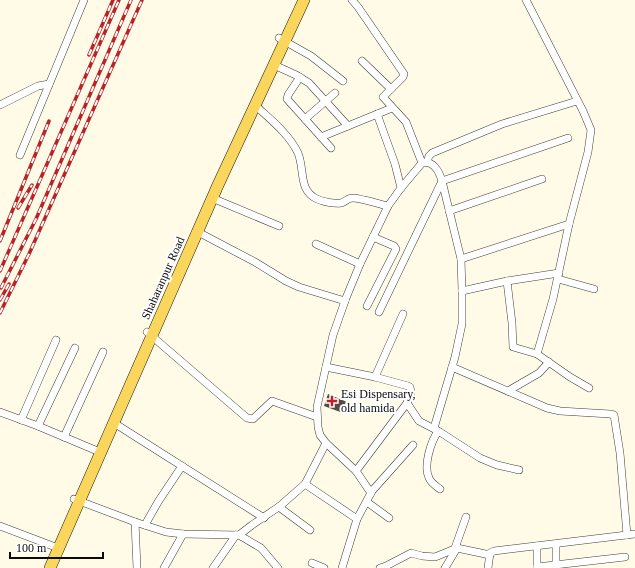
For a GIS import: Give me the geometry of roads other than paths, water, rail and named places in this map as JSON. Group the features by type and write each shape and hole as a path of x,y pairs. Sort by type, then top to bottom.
{"main road":[{"name":"Shaharanpur Road","path":"44,568 56,547 114,424 149,335 282,39 297,0"},
{"name":"Shaharanpur Road","path":"77,500 95,450 256,106 274,65 282,39 304,0"},
{"name":"Shaharanpur Road","path":"50,568 56,547"}],"street":[{"path":"20,155 84,0"},
{"path":"352,0 404,74 403,78 383,97 409,128 424,163"},
{"path":"526,0 591,130 585,166 569,224 553,300 537,354"},
{"path":"282,39 311,56 343,81"},
{"path":"362,61 391,89"},
{"path":"274,65 309,83 348,126"},
{"path":"300,78 287,98 331,148"},
{"path":"0,105 38,86 49,84"},
{"path":"305,119 335,92"},
{"path":"371,493 356,471 326,443 320,435 317,407 333,335 345,301 360,264 388,206 401,188 432,153 502,124 577,101"},
{"path":"256,106 277,125 296,149 306,190 311,195 318,199 334,203 342,203 353,198 388,206"},
{"path":"321,137 392,108"},
{"path":"377,114 395,164 401,188"},
{"path":"379,312 442,181 568,138"},
{"path":"424,163 432,164 440,174 461,259 462,324 431,445 427,471 429,479 440,489"},
{"path":"449,211 542,179"},
{"path":"212,198 279,226"},
{"path":"461,259 569,224"},
{"path":"198,232 255,262 286,281 345,301"},
{"path":"366,306 396,249 394,246 373,237"},
{"path":"316,244 360,264"},
{"path":"462,291 506,281 558,276 594,289"},
{"path":"506,281 512,323 512,345 514,348 537,354 589,388"},
{"path":"375,377 403,314"},
{"path":"149,335 247,418 253,419 272,401 317,417"},
{"path":"21,420 56,340"},
{"path":"38,426 75,348"},
{"path":"64,437 103,352"},
{"path":"508,391 539,372 549,362"},
{"path":"326,367 375,377 410,387 411,392 407,403 356,471"},
{"path":"452,367 554,410 610,414 615,416 620,453 627,535"},
{"path":"407,403 419,421 480,458 497,465 519,470"},
{"path":"0,412 95,450"},
{"path":"114,424 264,518"},
{"path":"213,568 237,535 264,518 305,484 326,443"},
{"path":"342,568 357,519 371,493 376,485 413,445"},
{"path":"145,525 158,502 182,466"},
{"path":"305,484 357,519"},
{"path":"77,500 166,532 184,534 237,535 261,548 276,567"},
{"path":"367,502 389,518"},
{"path":"278,507 310,530"},
{"path":"445,568 456,548 466,517"},
{"path":"135,522 137,568"},
{"path":"0,526 56,547"},
{"path":"164,568 184,534"},
{"path":"488,568 490,555 494,550 635,534"},
{"path":"556,544 556,564"},
{"path":"537,546 537,567 626,557"},
{"path":"380,568 411,553 435,557 456,548 490,555"},
{"path":"312,563 324,568"}],"railway":[{"path":"89,55 113,0"},
{"path":"0,271 119,0"},
{"path":"1,288 36,219 131,0"},
{"path":"0,313 29,254 142,0"},
{"path":"0,241 49,121"},
{"path":"18,208 32,185"},
{"path":"0,300 9,284"}],"place":[{"name":"Esi Dispensary, old hamida","path":"332,401"}]}
